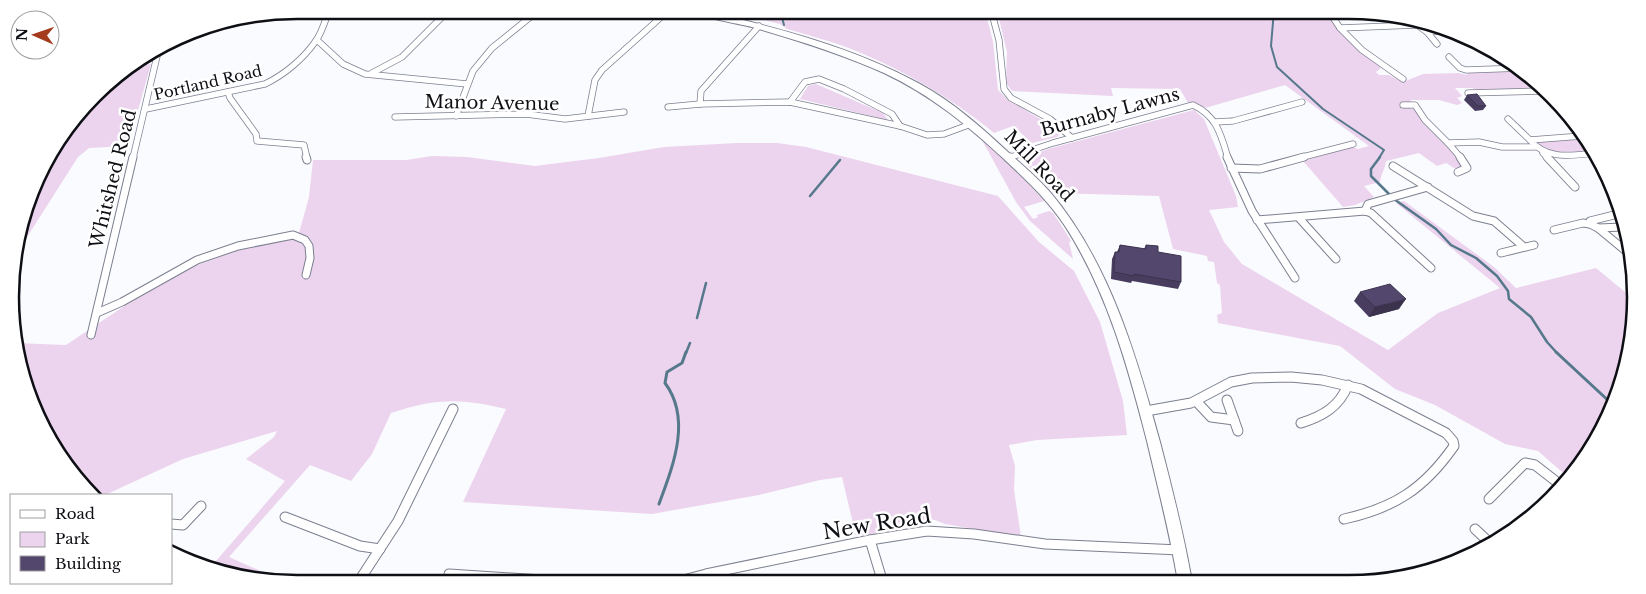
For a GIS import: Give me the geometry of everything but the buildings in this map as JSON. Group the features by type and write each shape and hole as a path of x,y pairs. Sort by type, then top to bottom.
{"main road":[{"name":"Mill Road","path":"730,19 759,26 822,46 915,85 971,124 1047,194 1068,224 1099,278 1123,339 1146,411 1180,550 1184,575"}],"street":[{"name":"Portland Road","path":"146,109 265,84 280,77 317,40 325,19"},
{"path":"371,74 402,57 440,19"},
{"path":"456,116 473,71 492,48 528,19"},
{"path":"588,116 595,80 602,70 659,19"},
{"path":"994,19 999,40 1004,89 1011,98 1050,119 1072,138"},
{"path":"1334,19 1353,43 1374,61 1403,79"},
{"path":"1340,28 1409,25"},
{"path":"700,104 701,91 759,26"},
{"path":"1422,28 1437,44"},
{"path":"1427,32 1432,32"},
{"path":"317,40 341,64 353,71 467,84"},
{"name":"Whitshed Road","path":"92,335 157,57"},
{"path":"1449,58 1460,68 1466,70 1508,69"},
{"path":"790,102 805,82 819,79 844,89 892,114 900,126"},
{"path":"1468,93 1536,91"},
{"path":"228,92 230,98 256,134 257,141 304,146 307,160"},
{"path":"668,107 700,104 790,102 900,126 912,133 932,136 952,132 971,124"},
{"path":"1295,278 1257,220 1231,168 1215,122 1233,121 1302,102"},
{"name":"Burnaby Lawns","path":"1008,158 1072,138 1193,105 1206,110 1215,122"},
{"path":"1403,105 1415,105 1425,120 1465,163 1467,168 1458,172"},
{"name":"Manor Avenue","path":"395,117 526,114 565,119 624,112"},
{"path":"1508,119 1575,187"},
{"path":"1530,140 1533,138 1576,136"},
{"path":"1448,143 1479,142 1502,147 1536,147"},
{"path":"1231,168 1260,169 1278,166 1319,152 1353,144"},
{"path":"1543,153 1587,153"},
{"path":"1393,166 1473,216 1494,221 1524,247"},
{"path":"1365,211 1368,204 1428,187"},
{"path":"1257,220 1365,211 1371,213 1431,268"},
{"path":"1590,224 1590,222 1614,215"},
{"path":"1299,218 1336,259"},
{"path":"1554,230 1583,223 1590,224 1598,228 1623,249"},
{"path":"1598,228 1618,227"},
{"path":"97,313 122,302 197,260 238,246 293,235 305,240 309,246 310,258 306,274"},
{"path":"1501,253 1534,245"},
{"path":"1146,411 1159,410 1196,400 1231,382 1252,378 1291,377 1322,380 1361,389 1446,433 1453,441 1454,446 1435,474 1416,491 1370,512 1344,519"},
{"path":"1301,423 1321,416 1335,406 1343,398 1348,385"},
{"path":"1196,400 1211,417 1234,420"},
{"path":"1227,400 1238,431"},
{"path":"363,575 398,521 454,409"},
{"path":"1489,499 1525,463 1535,465 1557,482"},
{"path":"172,524 183,525 201,506"},
{"path":"285,517 360,546 380,549"},
{"path":"1475,529 1486,539"},
{"name":"New Road","path":"702,575 870,540 927,531 974,534 1045,544 1180,550"},
{"path":"870,540 881,575"},
{"path":"450,574 465,575"}],"green space":[{"path":"759,19 987,19 993,42 998,90 1008,100 1047,123 1060,134 1057,137 1032,143 1013,126 994,133 942,95 885,64 839,44 787,29 780,24"},
{"path":"999,19 1332,19 1348,40 1381,68 1376,72 1379,75 1389,75 1403,82 1423,74 1459,73 1467,75 1468,72 1510,71 1533,89 1480,90 1455,88 1462,96 1457,98 1462,103 1457,105 1439,100 1411,100 1410,103 1400,103 1402,107 1409,107 1415,110 1463,165 1454,168 1446,163 1437,166 1419,153 1386,161 1380,182 1364,186 1374,197 1355,205 1343,207 1303,161 1352,147 1358,149 1369,146 1285,85 1205,108 1197,103 1188,103 1180,89 1111,88 1113,96 1012,91 1006,83 1007,52"},
{"path":"151,64 128,146 89,148 78,157 24,241 28,225 47,174 66,142 100,100 143,65"},
{"path":"816,84 883,113 888,120 800,99 808,86"},
{"path":"1194,110 1204,119 1236,196 1238,207 1209,210 1224,242 1242,264 1388,350 1438,313 1500,288 1396,203 1404,201 1494,267 1516,288 1596,268 1627,294 1627,315 1622,351 1618,369 1599,420 1580,452 1564,473 1538,451 1505,444 1435,405 1395,389 1340,346 1218,323 1217,315 1222,313 1220,285 1217,283 1214,262 1208,261 1207,256 1173,249 1159,196 1054,193 1026,164 1028,157 1048,149"},
{"path":"1577,138 1586,151 1544,152 1534,140"},
{"path":"982,140 1008,161 1044,201 1024,207 1033,219 1038,217 1037,215 1049,211 1053,213 1070,239 1073,259 1030,221 1016,202"},
{"path":"777,143 806,147 998,196 1039,242 1074,271 1100,322 1123,401 1127,435 1037,440 1009,445 1015,466 1014,490 1021,537 945,524 935,520 898,523 893,531 856,536 842,477 820,480 759,495 652,514 463,502 506,409 462,401 422,404 391,413 372,454 351,481 310,465 229,557 267,574 215,562 285,481 246,459 274,437 277,431 183,459 107,494 100,494 76,466 47,420 28,369 23,343 66,345 126,305 192,267 286,233 299,233 309,197 313,160 406,160 432,156 467,157 535,166 664,147"}],"waterway":[{"path":"782,19 784,25"},
{"path":"1273,19 1271,46 1277,67 1323,109 1384,150 1379,158"},
{"path":"1380,157 1371,169 1371,176 1390,195"},
{"path":"810,196 840,160"},
{"path":"1394,199 1436,229 1451,245 1476,258 1497,276 1508,291 1509,299 1531,317 1547,342 1557,353"},
{"path":"697,318 706,283"},
{"path":"686,353 690,343"},
{"path":"659,504 674,459 679,427 673,397 665,383 667,372 682,363 686,352"},
{"path":"1557,353 1607,400"}]}
